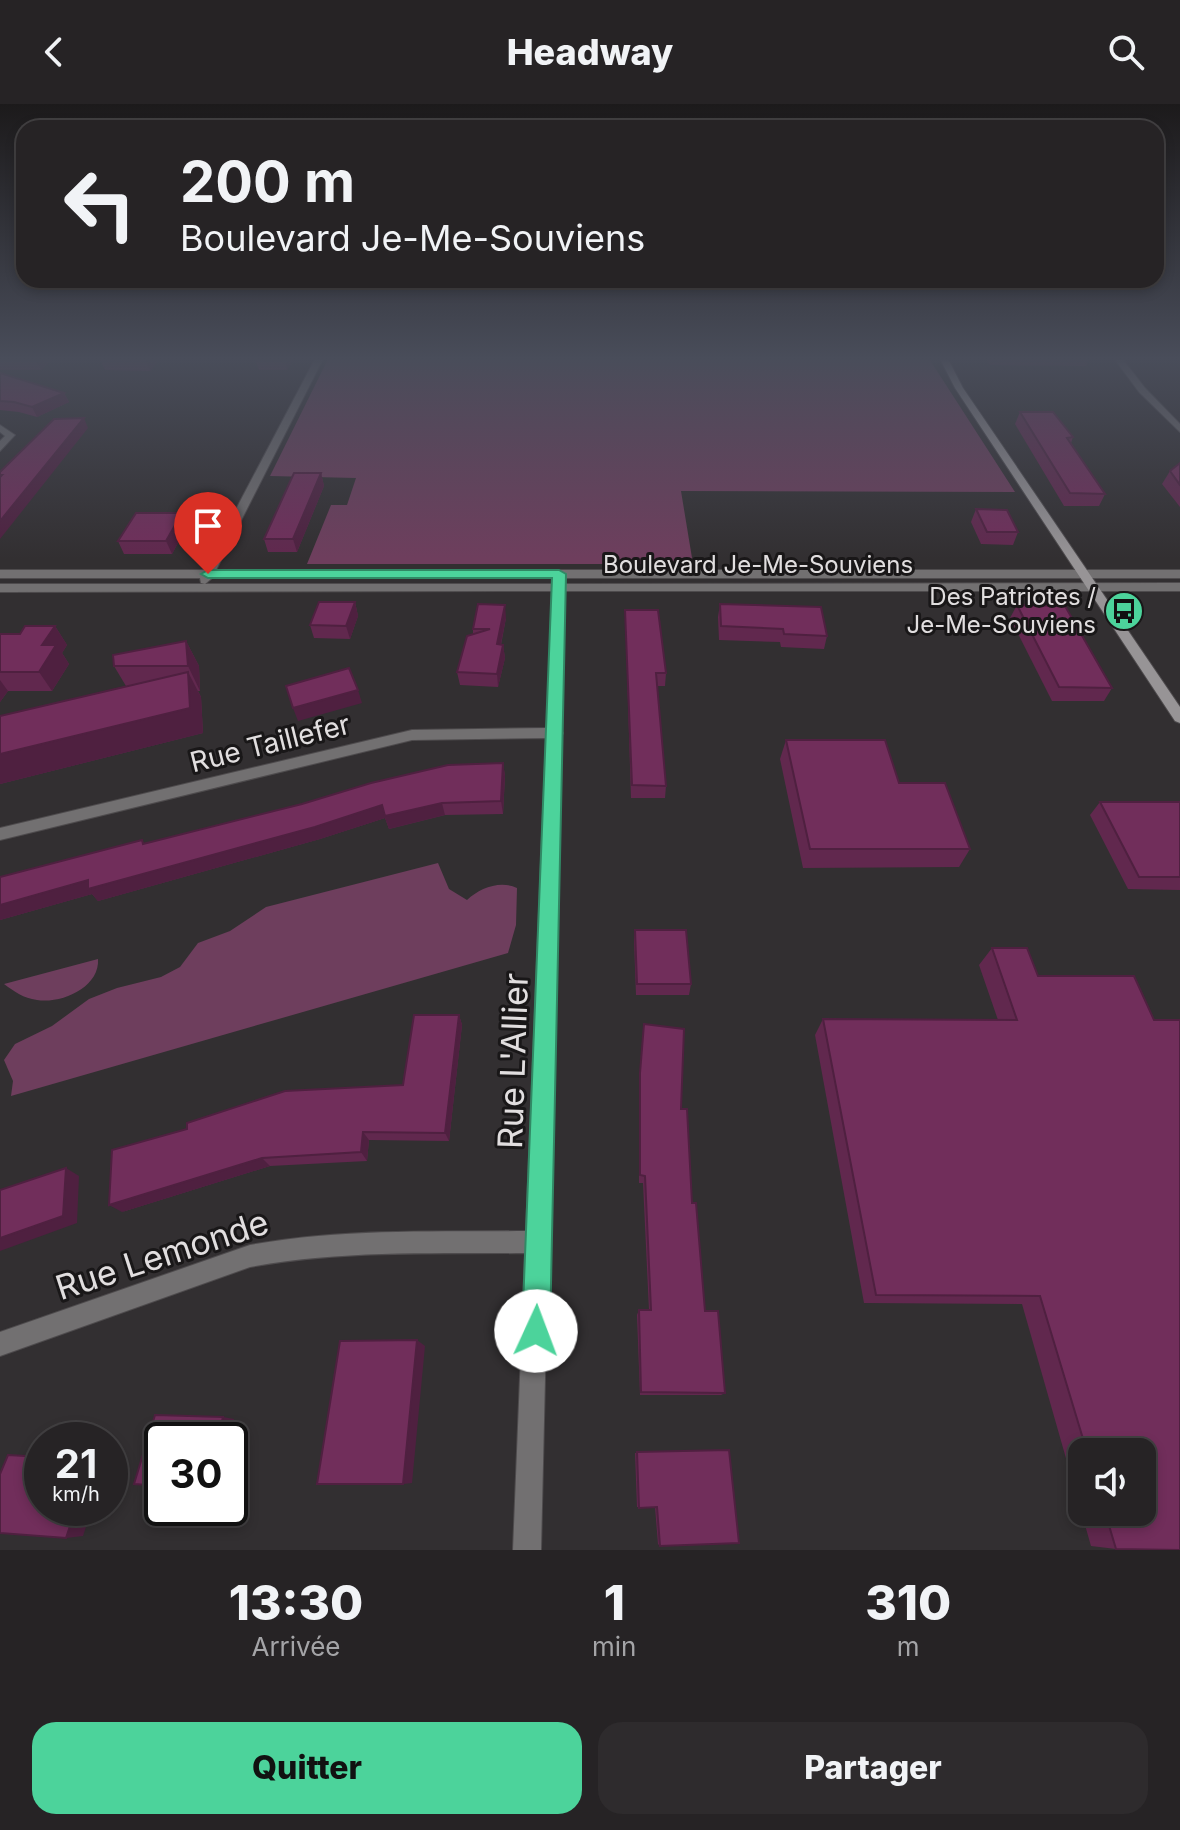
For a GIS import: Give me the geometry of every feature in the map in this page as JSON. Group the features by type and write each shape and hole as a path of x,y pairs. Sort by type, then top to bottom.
{"street":[{"path":"201,587 285,424"},
{"path":"983,424 1180,718"},
{"path":"0,428 10,435 0,448"},
{"name":"Boulevard Je-Me-Souviens","path":"0,574 1180,587"},
{"name":"Boulevard Je-Me-Souviens","path":"0,588 1180,574"},
{"name":"Rue L'Allier","path":"527,1550 540,1242 559,580"},
{"name":"Rue Taillefer","path":"0,834 412,735 556,733"},
{"name":"Rue Lemonde","path":"0,1344 250,1256 280,1249 336,1244 540,1242"}],"shaded area":[{"path":"296,424 971,424 1015,492 681,491 693,564 307,564 331,505 347,505 356,478 270,476"},
{"path":"438,863 449,889 467,900 490,886 517,888 516,925 508,953 11,1096 13,1081 4,1060 15,1044 52,1026 89,999 161,977 180,967 198,943 230,931 266,907"},
{"path":"98,959 93,978 86,985 78,992 57,999 27,998 4,984"}],"building":[{"path":"48,424 79,424 0,521 0,472"},
{"path":"1028,424 1063,424 1073,437 1067,438 1105,494 1070,493"},
{"path":"1180,463 1180,485 1170,471"},
{"path":"294,473 321,473 293,539 264,539"},
{"path":"976,509 1007,510 1018,532 987,532"},
{"path":"136,513 182,513 166,541 118,541"},
{"path":"319,602 355,602 346,626 310,625"},
{"path":"478,604 505,605 497,644 503,645 497,674 457,672 467,636 490,629 473,629"},
{"path":"720,604 821,607 827,636 784,634 783,629 721,626"},
{"path":"1017,605 1065,606 1112,688 1059,687"},
{"path":"625,610 658,610 666,673 656,673 666,786 632,785"},
{"path":"25,626 55,626 42,645 56,645 39,672 0,672 0,634 20,634"},
{"path":"186,641 188,666 114,666 113,655"},
{"path":"349,668 358,690 293,708 286,686"},
{"path":"188,672 190,708 0,754 0,716"},
{"path":"786,740 885,740 899,783 945,783 970,849 810,849"},
{"path":"503,763 501,801 442,803 385,816 382,805 315,827 88,889 88,880 0,905 0,877 142,840 143,844 448,765"},
{"path":"1100,802 1180,802 1180,877 1139,877"},
{"path":"635,930 686,930 691,984 637,984"},
{"path":"992,948 1027,948 1038,976 1134,976 1154,1020 1180,1020 1180,1550 1116,1549 1109,1526 1156,1526 1156,1438 1083,1438 1040,1296 876,1295 823,1019 1017,1020"},
{"path":"414,1015 459,1015 445,1133 363,1132 361,1152 262,1158 109,1205 112,1150 187,1129 187,1123 285,1091 403,1085"},
{"path":"644,1024 684,1029 681,1109 687,1109 692,1203 696,1203 705,1311 718,1311 725,1393 641,1392 639,1310 651,1310 645,1176 640,1175 640,1073"},
{"path":"66,1168 63,1216 0,1238 0,1190"},
{"path":"417,1340 403,1484 317,1484 340,1341"},
{"path":"155,1415 223,1417 222,1422 153,1422"},
{"path":"729,1450 739,1543 660,1546 657,1507 639,1508 637,1452"},
{"path":"144,1451 144,1485 134,1484"},
{"path":"8,1455 24,1456 24,1526 70,1526 66,1538 0,1533 0,1474"}],"place":[{"name":"Des Patriotes / Je-Me-Souviens","path":"1124,611"}],"route":[{"path":"208,574 559,574 536,1331"}]}
